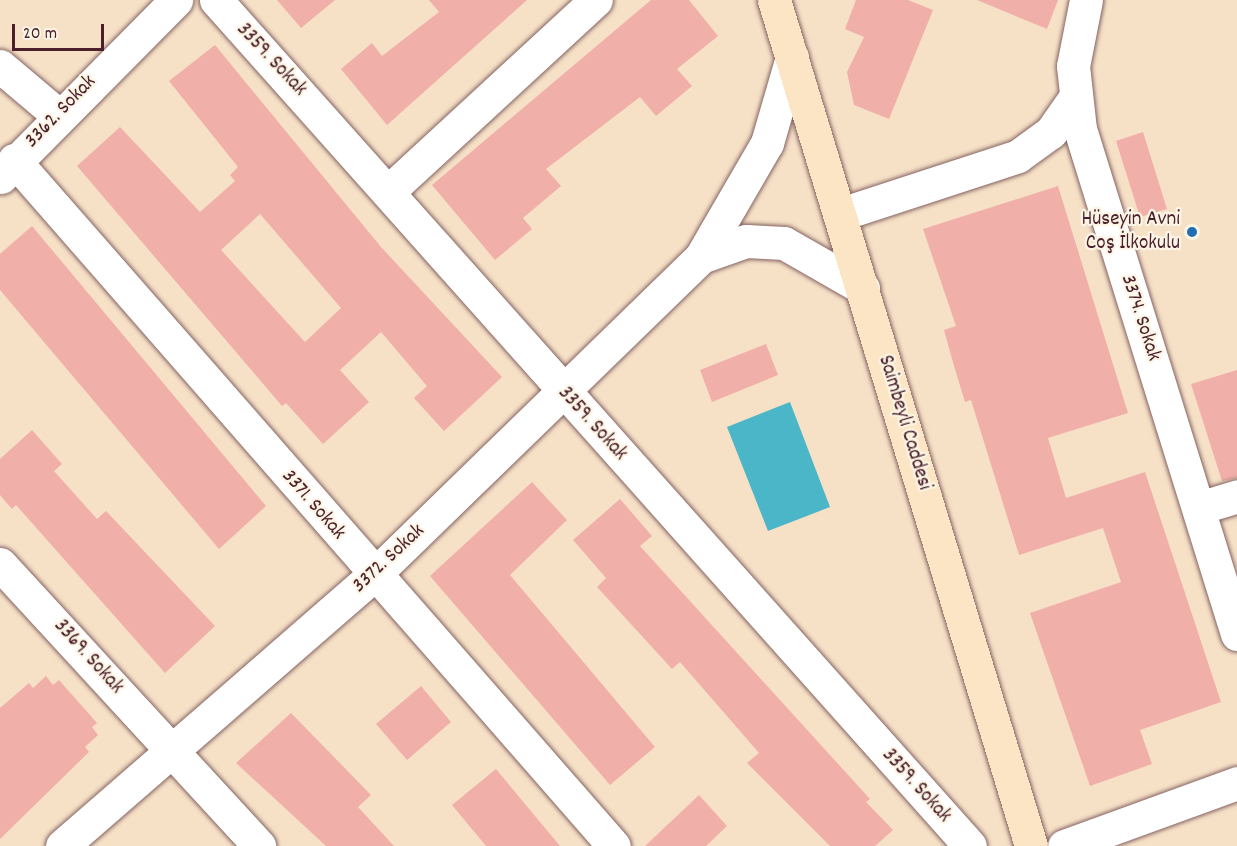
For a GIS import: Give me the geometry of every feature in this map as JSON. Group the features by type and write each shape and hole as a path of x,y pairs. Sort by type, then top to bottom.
{"main road":[{"name":"Saimbeyli Caddesi","path":"780,6 792,57 1031,846"}],"street":[{"name":"3362. Sokak","path":"7,169 57,115 176,0"},
{"name":"3359. Sokak","path":"216,0 390,190 563,391 970,846"},
{"path":"390,190 596,0"},
{"name":"3374. Sokak","path":"1086,0 1076,34 1074,99 1086,154 1202,507 1237,634"},
{"path":"701,256 767,143 792,57"},
{"path":"0,66 57,115"},
{"path":"841,214 1018,156 1051,132 1074,99"},
{"name":"3371. Sokak","path":"7,169 374,575 614,846"},
{"path":"701,256 746,241 784,243 863,288"},
{"name":"3372. Sokak","path":"62,846 173,752 374,575 701,256"},
{"path":"1202,507 1237,496"},
{"name":"3369. Sokak","path":"0,564 259,846"},
{"path":"1064,846 1237,783"}],"water":[{"path":"790,402 830,507 768,531 727,427"}],"building":[{"path":"277,0 335,0 301,28"},
{"path":"429,0 527,0 387,125 341,69 372,43 382,56 439,12"},
{"path":"651,0 689,0 718,36 677,69 692,86 656,116 640,97 546,169 561,186 523,218 532,229 495,260 432,185"},
{"path":"856,0 908,0 933,10 889,119 854,105 847,72 864,37 845,29"},
{"path":"977,0 1058,0 1047,29"},
{"path":"215,45 381,247 502,377 444,431 414,398 427,386 381,332 340,370 369,402 323,444 286,403 282,406 77,166 120,127 200,212 235,181 230,175 238,167 169,81","holes":["260,214 341,308 305,342 221,250"]},
{"path":"1143,132 1167,209 1140,217 1116,141"},
{"path":"1058,186 1128,413 1048,438 1066,498 1145,472 1221,702 1140,730 1152,764 1090,786 1030,613 1121,582 1103,528 1019,555 971,400 965,402 954,366 944,330 956,326 923,229"},
{"path":"32,226 266,506 219,549 0,290 0,254"},
{"path":"766,344 778,375 712,402 700,370"},
{"path":"1237,370 1237,478 1222,481 1191,384"},
{"path":"32,430 62,464 54,471 97,519 106,511 215,626 165,673 16,505 12,509 0,495 0,459"},
{"path":"532,482 567,520 510,575 655,747 610,785 430,576"},
{"path":"620,499 652,536 640,546 870,799 866,802 893,830 875,846 830,846 747,763 759,753 680,662 672,669 597,587 606,578 573,540"},
{"path":"46,676 53,685 59,680 97,723 92,727 98,735 85,747 89,752 0,839 0,708 29,683 33,688"},
{"path":"421,686 451,722 407,760 376,724"},
{"path":"291,713 371,795 358,807 394,846 326,846 236,763"},
{"path":"496,769 560,846 486,846 452,805"},
{"path":"699,795 727,826 706,846 645,846"}],"place":[{"name":"Hüseyin Avni Coş İlkokulu","path":"1192,232"}]}
